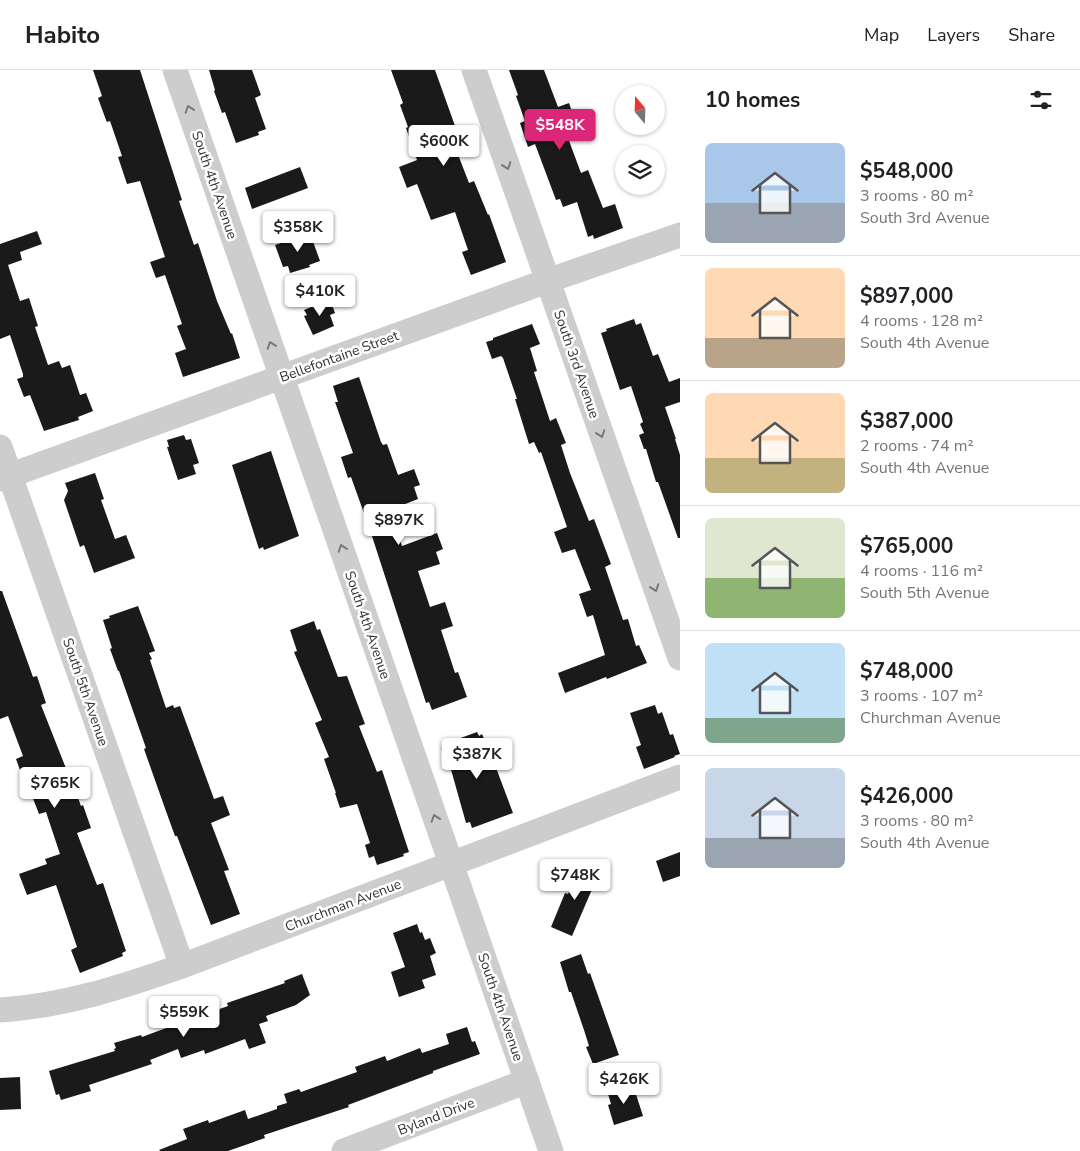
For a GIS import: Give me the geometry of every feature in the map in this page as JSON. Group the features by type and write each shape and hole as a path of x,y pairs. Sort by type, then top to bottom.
{"street":[{"name":"South 4th Avenue","path":"175,70 551,1151"},
{"name":"South 3rd Avenue","path":"474,70 680,658"},
{"name":"Bellefontaine Street","path":"5,478 282,376 680,235"},
{"name":"South 5th Avenue","path":"0,446 5,478 182,966"},
{"name":"Churchman Avenue","path":"0,1010 75,1000 126,986 680,777"},
{"name":"Byland Drive","path":"344,1151 527,1081"}],"building":[{"path":"93,70 140,70 182,200 179,201 194,245 198,243 217,301 232,333 240,358 183,377 175,353 186,349 177,326 182,324 165,275 156,278 150,262 165,257 140,181 127,184 118,157 122,156 110,121 107,122 98,98 102,96"},
{"path":"209,70 252,70 261,95 255,98 266,129 258,132 259,135 236,143 225,112 222,113"},
{"path":"391,70 435,70 459,137 452,139 469,183 474,181 489,214 506,262 471,275 462,252 468,250 455,212 431,220 417,184 407,188 399,167 417,160 400,105 403,103"},
{"path":"509,70 544,70 558,107 569,103 580,134 568,138 581,173 588,170 603,208 615,204 623,228 594,239 593,235 588,237 577,202 563,207 560,199 556,200 535,144 528,147 520,123 525,121"},
{"path":"300,167 308,188 252,209 245,188"},
{"path":"37,231 42,244 20,252 22,260 8,265 20,301 29,298 38,326 35,327 48,365 59,361 62,368 70,365 80,395 86,393 93,411 78,417 79,420 44,431 30,395 24,397 17,379 23,377 23,374 10,335 0,339 0,244"},
{"path":"310,233 320,261 309,265 310,267 290,273 288,266 283,267 275,245"},
{"path":"330,299 335,313 330,315 334,326 313,335 304,316 307,315 304,310"},
{"path":"634,319 636,325 641,323 653,356 658,354 669,382 680,378 680,402 665,407 680,455 680,538 678,538 658,482 656,482 646,449 644,449 639,435 644,433 640,424 643,422 631,386 620,390 601,333 607,331 606,329"},
{"path":"532,324 540,344 530,348 537,371 534,372 550,421 556,418 566,443 561,445 570,473 589,521 594,519 611,564 605,567 623,620 628,619 636,646 639,645 647,663 565,693 558,673 605,655 593,615 587,617 579,594 591,590 575,549 562,553 554,532 567,527 541,452 539,453 534,442 529,444 515,399 517,399 503,358 501,356 492,359 486,342"},
{"path":"359,377 381,442 383,445 387,444 398,475 414,469 420,485 414,487 418,499 390,510 402,546 437,533 443,549 436,552 440,564 418,571 430,607 445,602 453,626 441,630 455,673 458,672 467,697 432,710 429,702 426,703 370,530 351,477 348,478 341,457 353,453 335,402 338,402 333,386"},
{"path":"184,435 186,440 191,439 199,463 193,465 196,474 178,480 167,447 169,447 167,440"},
{"path":"271,451 299,536 264,550 263,547 259,549 232,465"},
{"path":"95,473 104,499 101,500 115,539 126,535 135,558 94,573 84,545 80,547 64,500 68,491 65,483"},
{"path":"0,591 2,591 33,677 37,676 46,703 41,705 81,806 83,805 91,828 77,833 97,885 103,883 126,951 122,953 123,956 80,973 71,950 77,947 56,885 27,895 19,874 47,864 45,859 60,854 46,812 39,814 27,783 25,784 16,759 23,756 8,716 0,719"},
{"path":"138,606 155,651 149,653 152,659 150,660 166,708 173,705 174,708 180,706 214,799 223,796 230,815 211,823 229,870 224,871 240,914 211,925 167,814 144,749 146,748 110,649 112,648 103,620"},
{"path":"314,621 317,630 320,629 338,677 347,676 365,724 359,726 377,772 382,770 409,852 403,854 404,856 377,865 374,856 369,858 365,845 370,843 357,804 340,808 324,759 329,757 315,723 322,720 294,652 297,651 290,630"},
{"path":"655,705 658,714 662,712 670,735 673,734 680,754 644,769 636,747 641,745 630,713"},
{"path":"477,732 479,736 482,734 486,741 513,813 472,828 470,822 466,823 450,766 448,767 441,748 448,746 447,743"},
{"path":"680,852 680,876 663,882 656,861"},
{"path":"581,865 599,873 572,936 551,927 565,893 568,894"},
{"path":"417,924 425,940 430,938 436,953 430,956 436,975 422,980 425,988 399,997 391,972 405,967 393,933"},
{"path":"581,954 588,974 590,973 619,1055 593,1064 586,1047 589,1046 584,1030 560,962"},
{"path":"302,974 310,995 296,1005 266,1016 268,1021 259,1024 266,1043 249,1049 245,1039 205,1054 204,1050 181,1058 178,1049 150,1060 152,1064 89,1085 91,1091 61,1100 59,1094 56,1095 49,1071 115,1051 114,1043 141,1035 142,1037 177,1024 175,1018 195,1011 197,1017 228,1006 227,1003 285,983 284,981"},
{"path":"467,1027 472,1042 475,1041 480,1054 348,1105 349,1107 264,1135 265,1138 228,1151 159,1150 187,1139 183,1129 208,1120 209,1123 245,1110 248,1119 277,1109 277,1106 287,1103 284,1094 299,1089 301,1092 357,1072 355,1067 385,1056 387,1061 420,1048 422,1053 449,1044 446,1034"},
{"path":"20,1077 21,1109 0,1110 0,1078"},
{"path":"633,1085 643,1116 614,1125 608,1105 611,1104 608,1094"}]}
